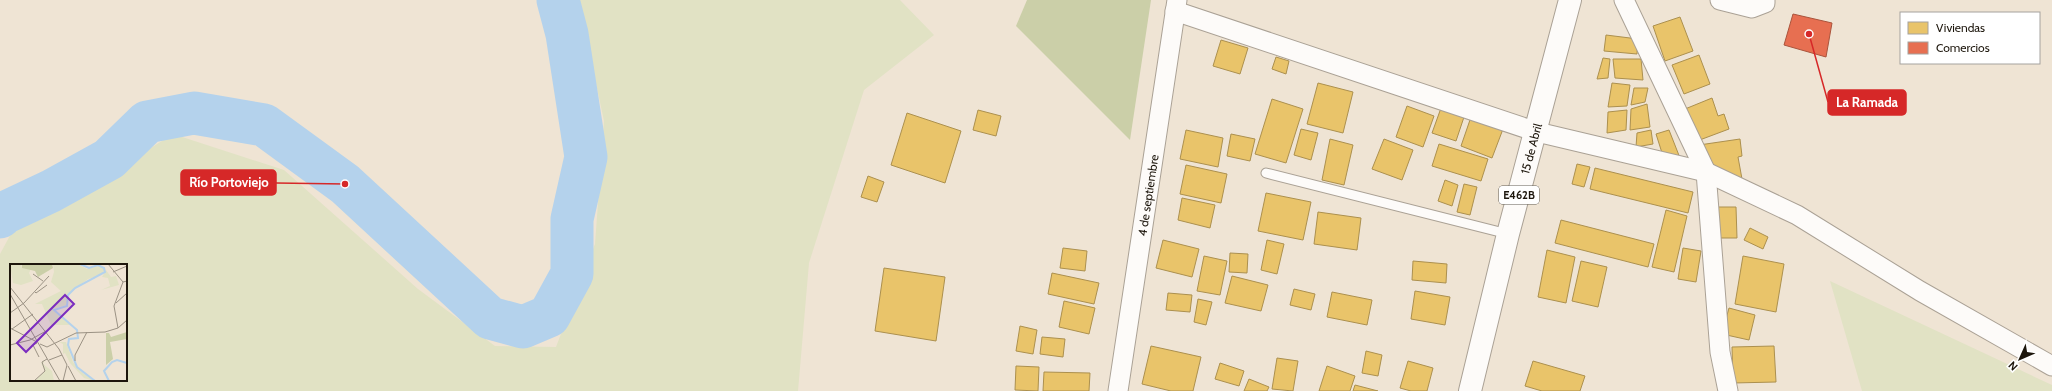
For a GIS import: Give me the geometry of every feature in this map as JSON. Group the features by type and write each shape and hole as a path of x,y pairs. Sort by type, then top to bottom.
{"main road":[{"name":"15 de Abril","path":"1470,391 1508,234 1570,0"}],"street":[{"path":"1624,0 1706,172 1720,352 1728,391"},
{"path":"1720,0 1752,8 1765,3 1766,0"},
{"path":"1176,5 1536,132 1706,172 1797,215 1920,291 2052,366"},
{"name":"4 de septiembre","path":"1118,391 1176,5"}],"lane":[{"path":"1266,173 1508,234"}],"green space":[{"path":"578,0 900,0 934,35 864,90 809,263 798,391 0,391 0,254 13,230 84,190 173,134 284,170 418,289 495,346 556,347 595,244 604,121"},
{"path":"1027,0 1151,0 1130,140 1016,26"},
{"path":"1830,281 2052,385 2052,391 1862,391"}],"building: Viviendas":[{"path":"1680,17 1693,51 1665,61 1653,26"},
{"path":"1606,35 1638,39 1637,54 1604,51"},
{"path":"1221,40 1248,48 1240,74 1213,66"},
{"path":"1699,55 1710,84 1684,94 1672,65"},
{"path":"1276,57 1289,61 1286,74 1272,69"},
{"path":"1603,58 1610,59 1608,78 1597,79"},
{"path":"1613,59 1641,59 1643,80 1615,78"},
{"path":"1318,83 1353,92 1343,133 1307,124"},
{"path":"1612,83 1630,85 1627,106 1608,107"},
{"path":"1634,88 1648,88 1645,102 1631,105"},
{"path":"1712,98 1718,116 1724,114 1729,129 1697,141 1685,109"},
{"path":"1272,99 1303,109 1286,163 1255,154"},
{"path":"1647,104 1650,127 1630,130 1631,109"},
{"path":"1407,106 1434,116 1423,147 1396,137"},
{"path":"1441,108 1464,117 1456,141 1432,133"},
{"path":"978,110 1001,116 996,136 973,130"},
{"path":"1627,110 1626,130 1607,133 1608,112"},
{"path":"907,113 961,131 945,183 891,165"},
{"path":"1471,117 1503,129 1492,158 1461,146"},
{"path":"1301,129 1318,133 1311,160 1294,155"},
{"path":"1186,130 1223,138 1218,167 1180,159"},
{"path":"1651,130 1653,144 1636,147 1637,133"},
{"path":"1669,130 1680,158 1663,156 1656,134"},
{"path":"1231,134 1255,139 1250,161 1227,156"},
{"path":"1330,139 1353,145 1344,185 1322,180"},
{"path":"1384,139 1413,150 1402,180 1372,169"},
{"path":"1740,139 1742,156 1738,157 1742,179 1707,168 1699,145"},
{"path":"1439,144 1488,159 1481,181 1432,166"},
{"path":"1577,164 1590,167 1584,187 1572,184"},
{"path":"1186,165 1227,174 1221,203 1180,194"},
{"path":"1595,168 1693,192 1688,213 1590,189"},
{"path":"868,176 884,182 877,202 861,197"},
{"path":"1445,180 1458,185 1452,206 1438,201"},
{"path":"1464,184 1477,187 1470,215 1457,212"},
{"path":"1266,193 1311,202 1303,240 1258,231"},
{"path":"1182,198 1215,205 1210,228 1178,220"},
{"path":"1713,207 1736,207 1737,238 1713,238"},
{"path":"1666,210 1687,216 1674,272 1652,267"},
{"path":"1318,212 1361,218 1357,250 1314,244"},
{"path":"1561,220 1654,244 1648,267 1555,243"},
{"path":"1750,228 1768,237 1763,249 1744,240"},
{"path":"1163,240 1199,249 1192,277 1156,268"},
{"path":"1267,240 1284,244 1277,274 1261,270"},
{"path":"1063,248 1087,251 1085,271 1060,268"},
{"path":"1683,248 1701,251 1696,282 1678,279"},
{"path":"1547,250 1575,257 1566,303 1538,297"},
{"path":"1230,253 1248,254 1247,273 1229,272"},
{"path":"1204,256 1227,261 1220,295 1197,291"},
{"path":"1743,256 1784,264 1776,312 1735,304"},
{"path":"1413,261 1447,264 1446,283 1412,280"},
{"path":"1581,261 1607,267 1598,307 1572,301"},
{"path":"884,268 945,277 936,341 875,331"},
{"path":"1052,273 1099,283 1094,304 1048,294"},
{"path":"1232,276 1268,285 1261,311 1225,303"},
{"path":"1294,289 1315,294 1311,310 1290,305"},
{"path":"1415,291 1450,297 1445,325 1411,319"},
{"path":"1332,292 1372,300 1367,325 1327,317"},
{"path":"1168,293 1192,295 1190,312 1166,310"},
{"path":"1198,299 1212,302 1206,325 1194,322"},
{"path":"1064,301 1095,308 1089,334 1059,327"},
{"path":"1729,308 1755,315 1749,340 1722,334"},
{"path":"1020,326 1037,330 1033,354 1016,351"},
{"path":"1042,337 1065,339 1063,357 1040,354"},
{"path":"1151,346 1201,357 1193,391 1171,391 1142,384"},
{"path":"1774,346 1776,382 1733,383 1732,347"},
{"path":"1366,351 1382,355 1378,376 1362,373"},
{"path":"1277,358 1298,361 1293,391 1272,389"},
{"path":"1408,361 1433,368 1427,391 1411,391 1400,388"},
{"path":"1533,361 1585,376 1580,391 1542,391 1525,386"},
{"path":"1220,363 1244,371 1239,386 1215,379"},
{"path":"1016,366 1039,367 1038,391 1015,390"},
{"path":"1327,366 1355,376 1350,391 1319,391"},
{"path":"1044,372 1090,373 1089,391 1043,391"},
{"path":"1249,379 1269,387 1267,391 1244,391"},
{"path":"1355,385 1378,391 1353,391"}],"building: Comercios":[{"path":"1793,14 1832,23 1826,57 1784,45"}],"waterway":[{"path":"0,217 2,214 51,191 109,159 147,122 194,113 264,125 345,184 490,318 523,327 549,316 572,274 572,219 586,157 567,34 558,0"}],"place":[{"name":"La Ramada","path":"1809,34"},
{"name":"Río Portoviejo","path":"345,184"}]}
